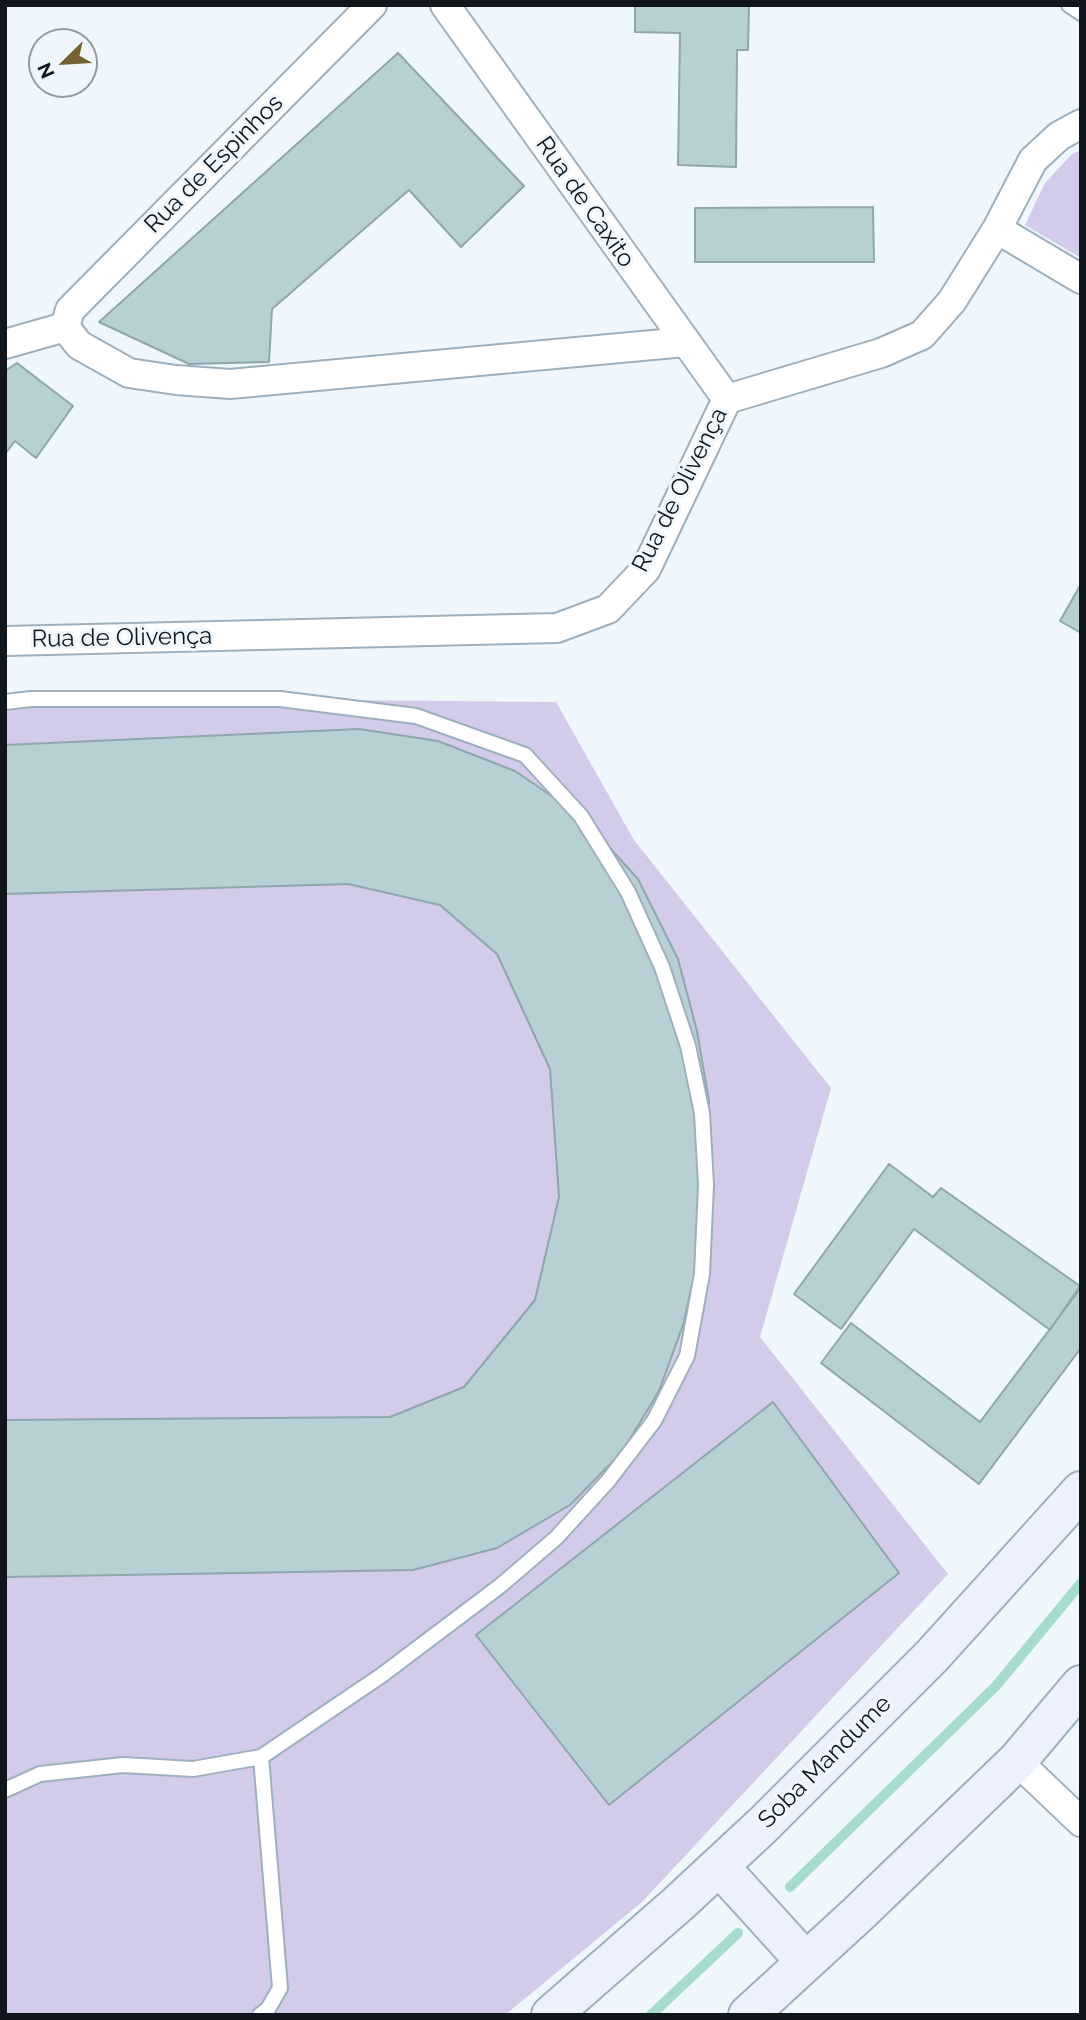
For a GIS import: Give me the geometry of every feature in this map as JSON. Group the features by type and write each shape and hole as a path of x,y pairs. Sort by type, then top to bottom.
{"main road":[{"name":"Soba Mandume","path":"551,2015 730,1879 1081,1491"},
{"path":"748,2015 796,1951 1017,1760 1081,1685"},
{"path":"730,1879 796,1951"}],"street":[{"name":"Rua de Espinhos","path":"65,327 70,310 372,5"},
{"name":"Rua de Caxito","path":"445,5 727,399"},
{"name":"Rua de Olivença","path":"5,641 557,628 608,609 646,569 727,399 881,353 922,335 952,300 997,229 1033,160 1059,136 1081,124"},
{"path":"997,229 1081,279"},
{"path":"5,344 65,327 79,345 129,373 230,384 685,342"},
{"path":"1017,1760 1081,1822"}],"lane":[{"path":"1069,5 1081,13"},
{"path":"5,702 31,699 280,699 416,716 525,755 581,817 628,892 662,967 688,1046 702,1113 706,1185 702,1274 687,1356 654,1421 608,1481 556,1538 500,1586 382,1675 261,1757 193,1769 123,1765 40,1774 5,1790"},
{"path":"260,2015 268,2009 280,1988 261,1757"}],"shaded area":[{"path":"1081,150 1081,258 1025,225 1045,183 1072,154"},
{"path":"5,697 556,702 634,840 831,1088 760,1337 948,1574 642,1902 505,2015 5,2015"}],"building":[{"path":"635,5 749,5 748,50 737,50 736,167 678,165 680,33 635,32"},
{"path":"398,53 524,186 461,247 409,190 272,309 269,362 189,364 99,322"},
{"path":"873,207 874,262 695,262 695,208"},
{"path":"17,363 73,406 36,458 15,441 5,454 5,371"},
{"path":"1081,584 1081,633 1060,621"},
{"path":"359,729 438,741 515,771 581,816 638,879 678,959 697,1031 709,1101 707,1179 699,1254 683,1325 659,1391 622,1452 570,1505 497,1548 413,1570 5,1577 5,1420 390,1417 464,1387 535,1300 559,1197 550,1069 497,954 440,905 348,884 5,894 5,745"},
{"path":"889,1164 933,1197 941,1188 1080,1286 1050,1330 914,1229 841,1329 794,1294"},
{"path":"1080,1289 1081,1348 979,1484 821,1363 851,1323 980,1422"},
{"path":"773,1402 899,1573 609,1805 476,1635"}],"waterway":[{"path":"790,1887 996,1686 1081,1583"},
{"path":"651,2015 738,1933"}]}
